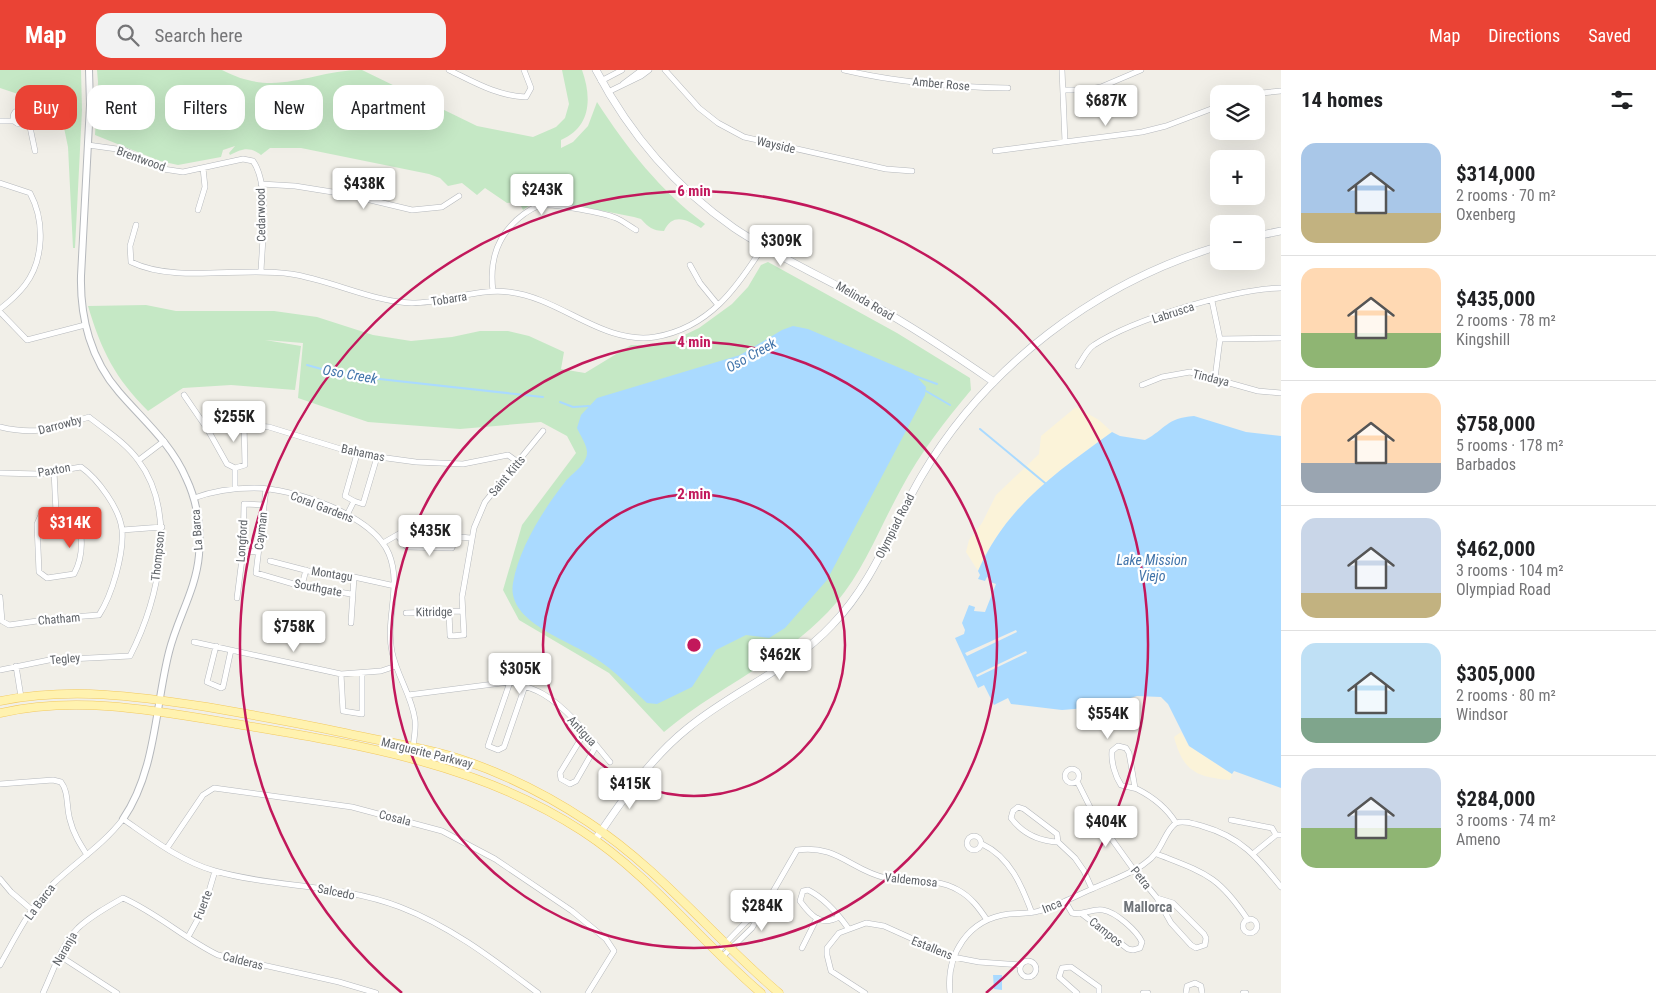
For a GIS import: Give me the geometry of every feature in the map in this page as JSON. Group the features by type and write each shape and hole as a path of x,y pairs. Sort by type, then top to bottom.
{"main road":[{"name":"Melinda Road","path":"596,70 624,119 677,181 727,222 764,246 874,306 994,382"},
{"path":"1265,234 1281,231"},
{"name":"Olympiad Road","path":"595,840 653,761 681,733 697,720 795,658 844,613 867,580 931,461 956,426 994,382 1038,341 1083,307 1147,273 1187,255 1210,249"},
{"name":"Marguerite Parkway","path":"0,701 68,692 159,699 282,720 413,747 462,760 497,773 560,804 601,831 642,864 779,993"},
{"name":"Marguerite Parkway","path":"0,713 20,708 66,704 103,705 156,712 287,733 419,760 473,776 517,794 548,810 595,840 650,887 761,993"}],"street":[{"name":"La Barca","path":"0,965 32,910 53,884 109,836 123,819 136,798 145,773 172,639 195,577 199,556 199,532 194,498 186,478 164,440 117,391 107,376 90,343 85,325 80,294 88,145 89,70"},
{"path":"449,70 492,91 511,96 526,97 531,88 524,70"},
{"path":"601,81 622,70"},
{"name":"Wayside","path":"665,70 699,108 718,122 744,136 886,169 912,171"},
{"name":"Amber Rose","path":"844,70 880,78 951,87 1008,88"},
{"path":"1062,70 1066,142"},
{"path":"1062,90 1084,90 1101,87 1141,70"},
{"path":"608,92 646,71"},
{"path":"1265,93 1281,91"},
{"path":"995,151 1156,129 1210,109"},
{"path":"0,121 14,121 15,114"},
{"path":"31,130 35,151"},
{"name":"Brentwood","path":"88,145 124,150 163,169 184,172 243,159 253,161"},
{"name":"Cedarwood","path":"253,161 258,168 261,184 261,272"},
{"path":"198,210 205,187 203,168"},
{"path":"0,183 30,193 36,205 40,246 38,260 25,285 0,310 27,340 85,325"},
{"path":"261,184 295,186 412,210 442,206 459,196"},
{"path":"493,291 491,277 497,246 514,222 532,208 544,205 555,206 615,217 636,230"},
{"name":"Tobarra","path":"136,225 130,246 131,262 142,267 209,274 261,272 311,278 387,300 411,303 435,302 493,291 525,295 610,332 634,338 656,336 683,328 718,306 743,279 764,246"},
{"path":"690,265 700,283 718,306"},
{"name":"Labrusca","path":"1078,366 1095,344 1163,315 1260,289 1281,288"},
{"path":"1212,301 1220,339 1215,378"},
{"path":"1220,339 1281,338"},
{"name":"Tindaya","path":"1142,385 1182,372 1200,373 1258,391 1281,393"},
{"path":"184,395 208,430 227,464 235,468 245,465 244,424"},
{"name":"Darrowby","path":"0,427 25,432 38,432 90,417"},
{"name":"Thompson","path":"90,417 139,460 151,485 162,527 157,578 130,656"},
{"name":"Bahamas","path":"208,430 223,423 244,424 268,427 357,454 377,457 463,464 508,455 519,462"},
{"name":"Saint Kitts","path":"449,612 450,636 464,635 462,597 470,538 485,502 543,431"},
{"path":"139,460 164,440"},
{"path":"357,454 345,496 363,504 377,457"},
{"name":"Paxton","path":"0,473 39,474 78,466 87,472 112,501 122,530"},
{"path":"235,468 235,489"},
{"path":"54,471 56,512"},
{"name":"Coral Gardens","path":"194,498 235,489 266,489 297,495 361,522 383,543 395,574 390,628 396,666 408,695 416,723 413,747"},
{"name":"Cayman","path":"256,573 266,489"},
{"path":"347,515 354,501"},
{"name":"Longford","path":"236,598 243,551 244,504 264,505"},
{"path":"68,511 77,522 81,539 77,568 74,574 68,577 46,578 40,572 37,520 41,515 56,512 68,511"},
{"path":"122,530 162,527"},
{"name":"Chatham","path":"0,597 2,621 9,625 58,618 97,617 102,612 117,571 122,530"},
{"path":"383,543 404,531 456,535 470,538"},
{"path":"397,535 407,547 452,548 456,535"},
{"path":"243,551 258,552"},
{"name":"Montagu","path":"270,561 324,575 354,577 395,586"},
{"path":"302,586 306,570"},
{"name":"Southgate","path":"256,573 302,586 351,594"},
{"path":"351,623 351,594 354,577"},
{"name":"Kitridge","path":"406,613 462,611"},
{"path":"194,642 341,674 362,673 396,666"},
{"path":"216,646 207,682 220,688 224,687 231,650"},
{"name":"Tegley","path":"0,670 49,660 130,656"},
{"path":"16,666 21,697"},
{"path":"341,674 343,711 362,714 362,673"},
{"path":"510,682 488,746 498,750 504,747 525,686"},
{"name":"Antigua","path":"408,695 510,682 525,686 544,694 585,732 610,762"},
{"path":"585,732 560,773 560,779 570,784 576,781 596,746"},
{"path":"1135,788 1129,753 1126,748 1118,746 1111,756 1117,779 1121,785 1135,788 1159,802 1176,822 1191,823 1228,834 1254,853 1281,887"},
{"path":"0,784 53,780 61,782 66,788 70,820 75,835 87,855"},
{"name":"Petra","path":"1077,781 1094,812 1134,870 1157,898 1171,923 1191,945 1196,948 1205,945 1206,938 1204,934 1173,903 1157,898"},
{"name":"Cosala","path":"167,848 203,795 214,788 352,807 416,823 466,842 572,911 606,939 614,951 588,993"},
{"path":"1058,842 1041,841 1032,836 1011,818 1013,811 1018,807 1024,809 1051,828 1057,834 1058,842 1075,858 1084,871 1092,889"},
{"name":"Salcedo","path":"123,819 182,858 215,871 341,891 400,906 460,935 538,993"},
{"path":"1231,820 1272,828 1278,835 1254,853"},
{"name":"Inca","path":"950,993 950,970 953,957 966,936 987,920 1009,914 1032,913 1065,901 1134,870 1157,854 1176,822"},
{"path":"982,844 992,849 1012,870 1032,913"},
{"name":"Valdemosa","path":"762,912 797,850 824,850 838,855 874,875 886,878 931,881 948,885 968,896 987,920"},
{"path":"1157,854 1206,874 1218,882 1231,895 1248,920"},
{"name":"Fuerte","path":"188,937 204,908 215,871"},
{"path":"0,879 11,892 32,910"},
{"path":"839,917 826,923 816,918 800,901 803,891 808,890 814,893 839,917 848,928 839,934 827,948 827,963 831,971 865,993"},
{"name":"Calderas","path":"123,898 161,917 188,937 218,955 339,982 376,993"},
{"name":"Naranja","path":"43,993 60,956 77,929 93,916 123,898"},
{"name":"Campos","path":"1065,901 1072,913 1082,914 1096,910 1111,912 1139,936 1142,942 1140,948 1128,949 1082,914"},
{"path":"728,946 752,928 762,912"},
{"path":"720,954 746,922 762,912"},
{"path":"802,948 816,918"},
{"path":"746,922 752,928"},
{"name":"Estallens","path":"848,928 866,923 884,926 953,957 979,962 1021,965"},
{"path":"60,956 116,993"},
{"path":"1077,993 1059,977 1062,968 1071,967 1099,988 1099,993"},
{"path":"1186,993 1187,986 1196,983 1201,986 1202,993"},
{"path":"1143,993 1148,993"}],"green space":[{"path":"0,70 81,70 82,110 75,248 73,248 68,147 64,130 77,130 77,85 15,85 15,93 0,88"},
{"path":"97,70 222,70 242,78 277,83 343,71 362,70 393,85 333,85 333,130 444,130 444,110 477,126 533,137 556,127 565,118 569,104 562,70 582,70 588,101 586,111 578,128 561,140 561,148 573,142 588,126 597,102 645,168 674,198 705,224 701,228 681,219 672,221 664,231 660,231 651,228 641,219 634,217 543,199 537,200 523,210 519,202 507,203 485,188 477,195 462,183 448,186 440,178 429,174 301,148 270,148 261,155 253,150 245,149 230,155 229,153 235,146 223,150 221,157 178,165 160,161 95,135 95,130 155,130 155,85 98,85"},
{"path":"768,262 897,333 970,378 971,390 942,425 916,463 855,577 836,603 797,640 685,715 664,732 609,673 519,620 503,590 522,525 576,453 567,436 541,422 460,429 368,422 298,398 303,343 265,340 301,346 295,390 231,385 183,388 148,411 136,399 110,363 88,306 146,305 176,311 274,311 317,317 373,335 411,341 452,337 480,331 508,331 529,336 564,352 561,369 585,373 631,345 655,345 670,342 699,328 732,304 748,287 761,265"}],"sand":[{"path":"1076,407 1099,420 1112,432 1053,477 1018,509 1003,527 978,571 966,552 969,540 982,523 996,495 1039,454 1041,436"},
{"path":"1181,732 1189,746 1232,774 1230,780 1208,777 1187,765 1182,758 1174,737"}],"water":[{"path":"793,326 808,329 914,374 926,387 925,395 827,580 785,628 769,638 746,635 716,650 692,687 657,704 647,703 602,663 542,628 519,609 513,597 513,583 526,543 548,505 565,482 585,461 587,449 577,428 581,415 597,398 740,355 782,330"},
{"name":"Lake Mission Viejo","path":"1194,416 1246,432 1281,436 1281,788 1234,771 1232,774 1189,746 1168,704 1161,697 1137,696 1099,707 1062,710 1011,704 1008,698 994,705 984,685 978,688 955,638 964,634 965,630 962,623 969,605 975,607 974,611 985,612 996,584 990,582 991,579 987,577 985,581 978,579 980,575 978,571 1003,527 1035,492 1112,432 1120,436 1145,440 1177,419"},
{"path":"993,975 1002,975 1002,990 994,989"}],"pier":[{"path":"1016,630 1017,632 967,656 965,653"},
{"path":"1026,651 1027,653 977,677 976,675"}],"waterway":[{"name":"Oso Creek","path":"307,365 343,375 543,397"},
{"name":"Oso Creek","path":"915,376 937,384"},
{"path":"926,391 950,405"},
{"name":"Oso Creek","path":"560,402 573,407 589,406"},
{"path":"980,429 1045,483"}],"district":[{"name":"Mallorca","path":"1148,907"}]}
